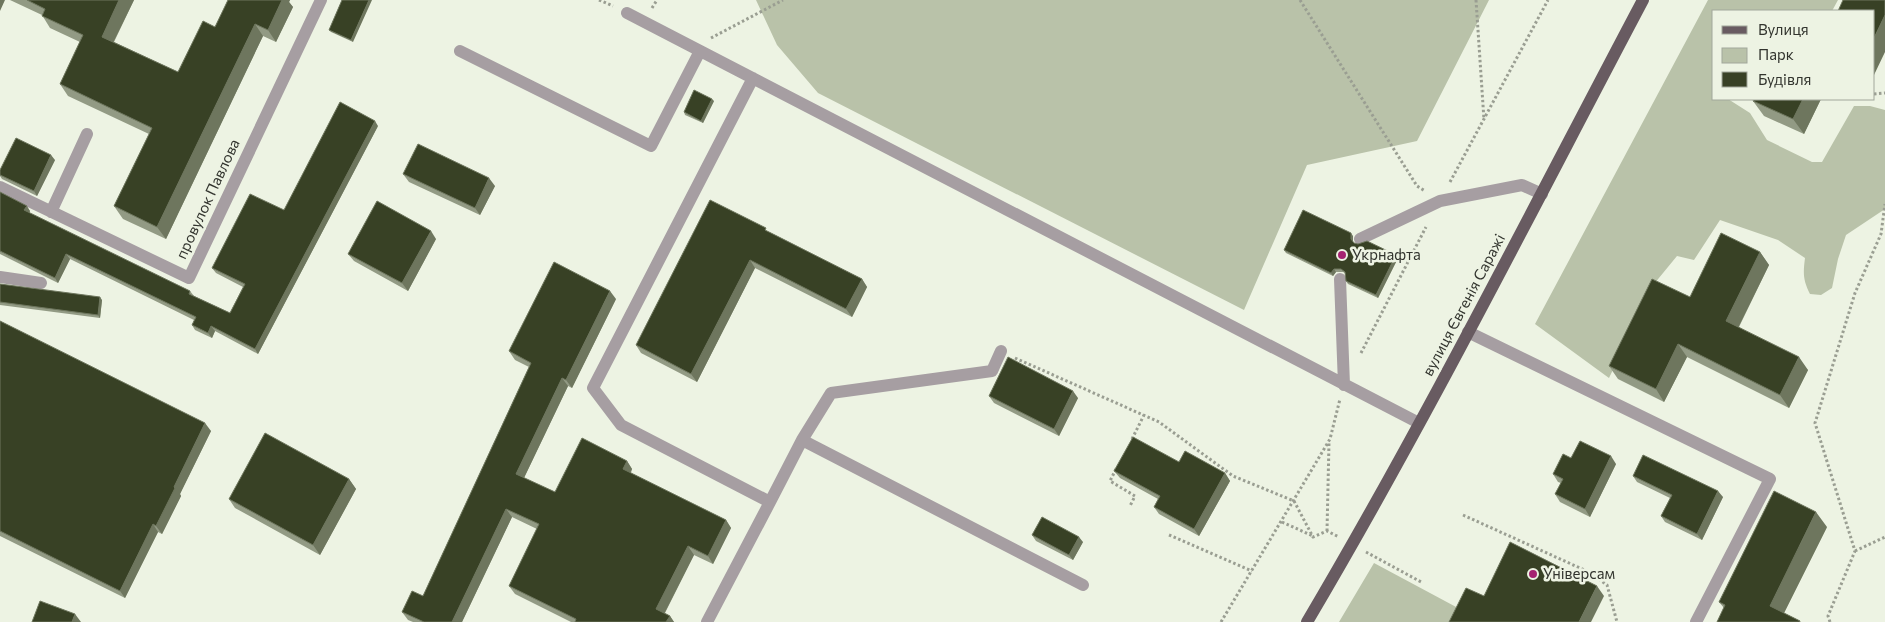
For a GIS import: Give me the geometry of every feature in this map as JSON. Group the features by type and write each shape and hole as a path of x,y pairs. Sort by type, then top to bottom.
{"main road":[{"name":"вулиця Євгенія Саражі","path":"1307,622 1353,544 1419,423 1542,194 1643,0"}],"street":[{"name":"провулок Павлова","path":"0,187 189,278 321,0"},
{"path":"628,13 1419,423"},
{"path":"460,50 651,146 697,49"},
{"path":"753,78 593,388 621,425 770,502"},
{"path":"51,212 87,134"},
{"path":"1360,239 1440,201 1522,185 1542,194"},
{"path":"0,278 41,283"},
{"path":"1340,280 1344,385"},
{"path":"1468,332 1770,479 1696,622"},
{"path":"707,622 802,440 831,393 992,371 1001,351"},
{"path":"802,440 1083,585"}],"path":[{"path":"697,49 783,0"},
{"path":"1300,0 1417,186 1440,201"},
{"path":"1476,0 1484,120"},
{"path":"1358,358 1548,0"},
{"path":"1830,622 1828,616 1855,551 1815,423 1855,293 1881,234 1885,204"},
{"path":"1883,223 1885,230"},
{"path":"1001,351 1159,422 1233,476 1294,501"},
{"path":"1327,531 1330,439 1344,385"},
{"path":"1131,440 1144,415"},
{"path":"1221,622 1330,439"},
{"path":"1118,465 1110,481 1135,496 1130,506"},
{"path":"1463,515 1592,573 1608,585 1617,622"},
{"path":"1282,522 1313,537"},
{"path":"1169,535 1252,571"},
{"path":"1855,551 1885,537"}],"green space":[{"path":"756,0 1489,0 1417,141 1307,165 1244,310 818,93 777,45"},
{"path":"1708,0 1838,0 1833,10 1712,10 1712,100 1730,100 1750,113 1767,140 1812,162 1822,162 1854,106 1870,106 1885,110 1885,209 1846,235 1838,259 1832,288 1821,295 1810,294 1804,277 1805,258 1778,240 1720,220 1694,260 1677,256 1654,284 1609,378 1535,324"},
{"path":"1374,563 1458,608 1451,622 1339,622"}],"building":[{"path":"27,0 119,0 102,37 178,72 203,21 215,27 228,0 282,0 268,30 255,24 157,227 114,206 152,128 60,84 83,35 42,16 45,9"},
{"path":"342,0 369,0 351,40 329,30"},
{"path":"1843,0 1885,0 1885,15 1875,36 1875,10 1838,10"},
{"path":"694,90 712,99 701,121 684,112"},
{"path":"1754,100 1802,100 1793,119"},
{"path":"340,102 375,121 255,349 211,326 208,333 192,325 196,317 66,254 55,278 0,251 0,192 27,206 24,210 190,291 189,294 230,313 245,284 212,268 250,194 284,210"},
{"path":"16,138 51,155 34,191 0,175 0,170"},
{"path":"418,144 489,178 475,208 403,174"},
{"path":"710,200 862,279 846,309 750,260 691,374 636,345"},
{"path":"377,201 431,231 402,283 348,254"},
{"name":"Укрнафта","path":"1303,210 1351,233 1351,239 1354,243 1358,244 1367,241 1396,255 1376,295 1346,281 1345,272 1341,269 1334,269 1331,273 1284,250"},
{"path":"1721,233 1760,252 1726,321 1799,357 1780,395 1678,344 1656,389 1609,366 1652,279 1690,297"},
{"path":"554,262 610,291 566,380 562,378 516,474 555,492 582,438 627,461 623,469 726,520 708,556 688,546 656,609 670,616 666,622 575,622 576,619 509,586 539,524 506,509 452,622 424,622 402,612 412,591 423,596 531,363 509,351"},
{"path":"0,284 100,297 98,315 0,302"},
{"path":"0,321 205,423 156,526 153,524 120,591 0,531"},
{"path":"1008,357 1073,391 1054,429 989,396"},
{"path":"265,433 349,479 313,545 229,499"},
{"path":"1133,437 1179,462 1185,451 1225,473 1194,529 1154,507 1160,496 1114,471"},
{"path":"1580,441 1611,456 1585,509 1555,494 1563,479 1553,474 1563,454 1571,458"},
{"path":"1643,455 1718,491 1697,534 1661,516 1672,495 1633,476"},
{"path":"1774,491 1816,512 1770,606 1800,621 1717,622 1725,605 1719,602"},
{"path":"1042,517 1079,537 1069,555 1032,535"},
{"name":"Універсам","path":"1510,542 1597,586 1579,622 1449,622 1466,588 1484,596"},
{"path":"40,601 75,614 72,622 32,622"}],"place":[{"name":"Укрнафта","path":"1342,255"},
{"name":"Універсам","path":"1533,574"}]}
